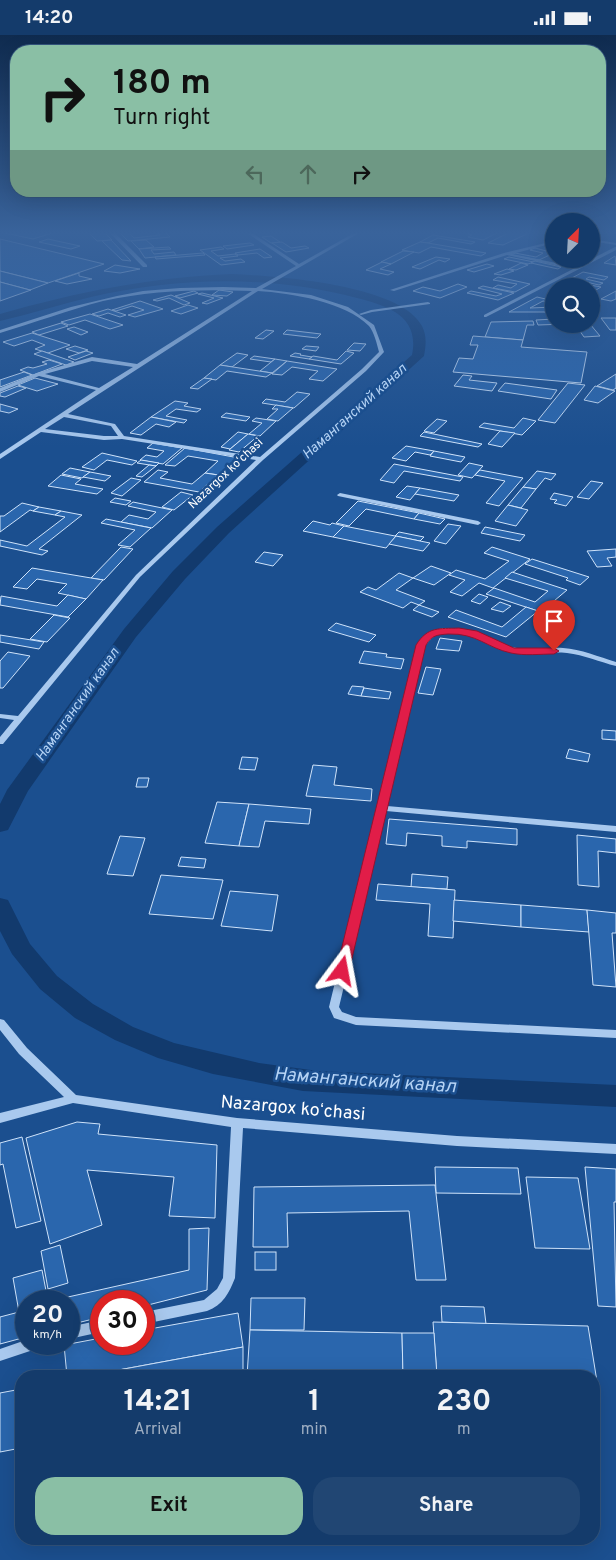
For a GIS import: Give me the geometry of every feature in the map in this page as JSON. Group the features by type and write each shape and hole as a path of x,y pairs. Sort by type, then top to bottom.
{"street":[{"name":"Nazargox koʻchasi","path":"0,332 91,304"},
{"path":"0,457 100,389 235,304"},
{"name":"Nazargox koʻchasi","path":"0,742 18,718 138,576 260,459 364,371 382,352 381,339 374,327 361,314 335,304"},
{"path":"361,314 413,304"},
{"path":"486,316 508,304"},
{"path":"0,390 39,374 96,359 137,367"},
{"path":"39,374 100,389"},
{"path":"63,415 113,425 122,437"},
{"path":"39,430 110,438 122,437 260,459"},
{"path":"340,495 478,523"},
{"path":"616,664 568,651 513,651 474,633 459,631 436,632 427,635 421,645 334,1007 338,1015 356,1021 616,1034"},
{"path":"0,716 18,718"},
{"path":"381,808 616,829"},
{"path":"0,1023 23,1051 73,1099"},
{"path":"0,1118 73,1099"},
{"name":"Nazargox koʻchasi","path":"73,1099 237,1123 457,1141 616,1149"},
{"path":"155,1316 207,1305 222,1293 229,1278 237,1123"},
{"path":"0,1355 15,1350"}],"building":[{"path":"130,304 149,304 163,309 135,317 128,315 144,310 132,306 116,311 112,310"},
{"path":"524,304 537,304 530,308 545,307 545,312 509,312"},
{"path":"188,305 198,308 181,314 171,311"},
{"path":"108,309 126,315 120,317 108,313 99,316 92,314"},
{"path":"90,314 123,325 110,329 85,320 69,325 61,322"},
{"path":"601,318 616,318 616,330 610,330"},
{"path":"536,320 545,320 545,325 538,325"},
{"path":"533,321 534,325 527,325 523,340 485,337 491,322"},
{"path":"61,323 68,326 39,335 32,332"},
{"path":"74,327 88,332 81,335 67,329"},
{"path":"266,330 274,331 263,339 255,338"},
{"path":"287,330 321,334 317,338 283,334"},
{"path":"32,333 70,345 48,353 35,349 45,345 32,340 14,346 3,342"},
{"path":"581,333 598,333 600,336 584,337"},
{"path":"473,336 523,340 521,347 587,352 581,383 453,372 459,358 473,359 478,345 470,345"},
{"path":"354,343 366,344 360,351 347,350"},
{"path":"75,346 88,350 79,353 66,349"},
{"path":"306,346 319,347 316,351 302,349"},
{"path":"42,351 74,362 66,365 34,354"},
{"path":"86,351 93,353 75,360 68,357"},
{"path":"346,351 354,353 341,364 309,359 313,356 337,360"},
{"path":"237,353 248,355 232,367 220,365"},
{"path":"295,353 312,357 309,359 290,356"},
{"path":"254,356 275,359 271,362 250,359"},
{"path":"275,359 287,361 272,373 260,371"},
{"path":"49,360 62,364 33,375 20,370 47,364 42,362"},
{"path":"287,361 337,369 323,381 309,379 318,371 292,367 282,375 272,374"},
{"path":"220,365 272,373 266,377 227,371 216,380 204,378"},
{"path":"24,372 32,375 0,387 0,380"},
{"path":"616,374 616,388 613,390 597,386"},
{"path":"463,375 472,376 469,380 497,383 492,391 454,386"},
{"path":"35,378 58,384 37,391 18,385"},
{"path":"204,378 212,379 198,389 190,388"},
{"path":"505,383 557,390 551,399 498,391"},
{"path":"568,383 585,385 555,423 538,420"},
{"path":"18,386 26,388 5,397 0,396 0,393"},
{"path":"595,386 615,391 598,403 584,400"},
{"path":"297,392 310,394 294,408 262,403 266,399 285,402"},
{"path":"175,401 188,403 184,406 201,409 197,412 176,409 166,416 187,420 184,423 151,417"},
{"path":"0,404 18,409 9,413 0,411"},
{"path":"276,405 293,408 278,421 267,419 278,409 272,409"},
{"path":"226,413 250,417 246,421 221,417"},
{"path":"151,417 176,422 169,427 156,424 141,435 130,433"},
{"path":"256,418 276,421 260,436 249,434 262,423 252,421"},
{"path":"523,418 536,421 522,435 479,427 484,423 514,428"},
{"path":"437,419 447,421 434,433 424,431"},
{"path":"500,431 515,433 502,447 488,444"},
{"path":"238,432 248,434 230,449 221,447"},
{"path":"424,432 482,444 478,447 420,436"},
{"path":"248,434 258,436 239,452 229,450"},
{"path":"153,443 182,448 163,464 140,460 146,455 157,457 164,451 147,448"},
{"path":"406,446 434,451 430,455 415,452 406,461 392,458"},
{"path":"185,448 239,458 219,475 205,473 218,461 188,456 175,466 165,465"},
{"path":"434,451 465,457 461,462 430,456"},
{"path":"102,453 137,461 132,465 107,460 94,470 82,467"},
{"path":"141,460 159,463 156,466 137,463"},
{"path":"469,463 483,466 472,478 458,475"},
{"path":"394,464 463,477 460,481 404,471 394,483 380,480"},
{"path":"149,465 156,466 142,477 136,476"},
{"path":"70,468 90,472 82,478 62,474"},
{"path":"158,470 168,472 160,478 192,484 205,473 218,475 199,492 144,482"},
{"path":"480,470 523,478 499,506 486,503 505,481 475,475"},
{"path":"537,471 556,474 551,480 545,478 536,489 523,487"},
{"path":"90,472 111,476 105,481 83,477"},
{"path":"61,475 81,479 75,484 103,489 97,494 48,486"},
{"path":"131,478 141,480 122,496 111,493"},
{"path":"591,481 603,483 589,499 577,497"},
{"path":"407,486 420,488 410,500 396,497"},
{"path":"523,487 536,489 521,508 508,505"},
{"path":"420,488 459,495 454,501 415,494"},
{"path":"181,492 193,495 174,510 162,507"},
{"path":"554,493 573,497 566,506 554,503 557,500 550,499"},
{"path":"115,498 131,501 126,505 110,502"},
{"path":"358,501 419,513 414,519 366,509 349,526 336,523"},
{"path":"133,502 172,510 152,528 121,522 129,515 148,519 156,512 128,506"},
{"path":"22,503 39,507 33,511 30,510 0,532 0,516 4,516"},
{"path":"508,505 528,510 516,526 495,521"},
{"path":"39,507 61,511 55,515 33,511"},
{"path":"61,511 82,515 39,549 48,551 42,555 0,546 0,540 27,546 65,517 55,515"},
{"path":"419,513 445,519 440,524 414,519"},
{"path":"106,519 151,528 130,547 118,545 135,530 101,523"},
{"path":"313,521 344,526 333,537 303,531"},
{"path":"448,524 461,526 446,544 434,541"},
{"path":"344,526 396,536 386,548 333,537"},
{"path":"485,527 525,535 520,541 481,533"},
{"path":"399,532 424,537 420,541 395,536"},
{"path":"396,536 430,543 423,551 389,544"},
{"path":"121,547 133,549 104,580 91,578"},
{"path":"492,547 530,559 493,588 479,583 462,596 450,592 465,580 449,575 456,570 485,579 509,561 484,553"},
{"path":"616,549 616,557 607,558 612,566 597,567 587,551"},
{"path":"264,552 283,555 273,566 255,562"},
{"path":"532,559 589,577 580,585 566,580 568,578 525,564"},
{"path":"431,566 451,573 434,585 413,578"},
{"path":"32,568 103,580 86,599 58,593 67,584 37,579 27,589 13,587"},
{"path":"512,572 567,590 541,612 486,594 494,588 535,602 548,591 505,578"},
{"path":"399,573 413,578 396,590 425,601 419,605 411,602 403,608 360,592 368,587 376,590"},
{"path":"479,594 488,597 480,604 471,601"},
{"path":"68,595 86,599 68,617 0,605 1,596 57,606"},
{"path":"500,602 511,606 503,612 491,609"},
{"path":"419,605 439,612 432,617 413,610"},
{"path":"526,607 538,611 506,637 448,617 456,610 502,627"},
{"path":"54,615 70,618 47,642 30,639"},
{"path":"336,623 376,635 369,642 328,630"},
{"path":"0,635 44,642 39,649 0,642"},
{"path":"440,638 462,641 459,651 436,649"},
{"path":"364,651 387,654 386,657 404,659 401,669 359,663"},
{"path":"8,652 30,656 3,688 0,688 0,661"},
{"path":"426,667 441,669 433,695 418,693"},
{"path":"352,686 364,687 361,696 348,694"},
{"path":"364,688 391,692 389,699 361,696"},
{"path":"602,730 616,731 616,740 602,739"},
{"path":"569,749 590,754 588,762 566,758"},
{"path":"242,757 258,758 255,770 239,769"},
{"path":"313,765 337,767 334,785 372,789 371,801 306,796"},
{"path":"138,778 149,778 147,787 136,787"},
{"path":"217,802 249,804 239,846 205,843"},
{"path":"249,804 311,809 309,824 265,821 259,847 239,846"},
{"path":"389,819 517,829 517,845 467,841 467,848 442,846 442,836 407,833 406,846 386,844"},
{"path":"577,835 616,839 616,853 598,851 599,887 578,885"},
{"path":"120,836 145,838 133,876 107,874"},
{"path":"181,857 206,859 204,868 178,866"},
{"path":"412,874 448,877 447,889 411,887"},
{"path":"161,875 223,880 213,919 149,914"},
{"path":"378,884 455,890 453,938 428,936 430,904 376,900"},
{"path":"230,891 278,895 272,931 221,926"},
{"path":"454,900 521,905 521,927 453,921"},
{"path":"521,905 587,910 589,932 521,927"},
{"path":"587,910 616,913 616,933 612,933 616,987 593,985"},
{"path":"77,1122 100,1124 98,1134 217,1145 215,1218 169,1216 174,1177 87,1170 102,1225 50,1244 26,1138"},
{"path":"22,1137 41,1221 16,1228 3,1164 0,1165 0,1143"},
{"path":"435,1167 518,1168 521,1194 436,1193"},
{"path":"585,1167 616,1169 616,1202 614,1202 616,1307 598,1306"},
{"path":"526,1177 578,1178 590,1249 535,1248"},
{"path":"435,1185 446,1280 416,1280 409,1211 287,1213 288,1247 253,1247 254,1187"},
{"path":"209,1228 207,1290 155,1303 155,1290 99,1290 189,1270 189,1229"},
{"path":"60,1245 68,1283 48,1289 41,1251"},
{"path":"255,1252 276,1252 276,1270 255,1270"},
{"path":"42,1270 46,1290 15,1290 13,1278"},
{"path":"90,1292 90,1320 80,1322 80,1294"},
{"path":"251,1298 305,1298 304,1330 250,1330"},
{"path":"441,1306 484,1307 486,1324 442,1322"},
{"path":"15,1313 15,1340 0,1344 0,1317"},
{"path":"238,1313 243,1347 118,1370 66,1370 65,1355 80,1355 80,1342 90,1340 90,1355 155,1355 155,1328"},
{"path":"433,1322 588,1326 595,1370 437,1370"},
{"path":"250,1330 402,1333 403,1370 247,1370"},
{"path":"402,1333 434,1333 437,1370 403,1370"},
{"path":"243,1347 243,1370 118,1370"},
{"path":"15,1390 15,1449 0,1452 0,1393"}],"waterway":[{"name":"Наманганский канал","path":"0,318 50,304"},
{"name":"Наманганский канал","path":"0,825 18,790 130,633 179,575 223,530 418,356 420,334 416,326 403,312 388,304"},
{"name":"Наманганский канал","path":"0,906 20,948 49,983 84,1011 124,1033 168,1051 213,1064 259,1074 318,1082 616,1096"}],"route":[{"path":"342,971 421,645 427,635 436,632 459,631 474,633 513,651 554,651"}]}
